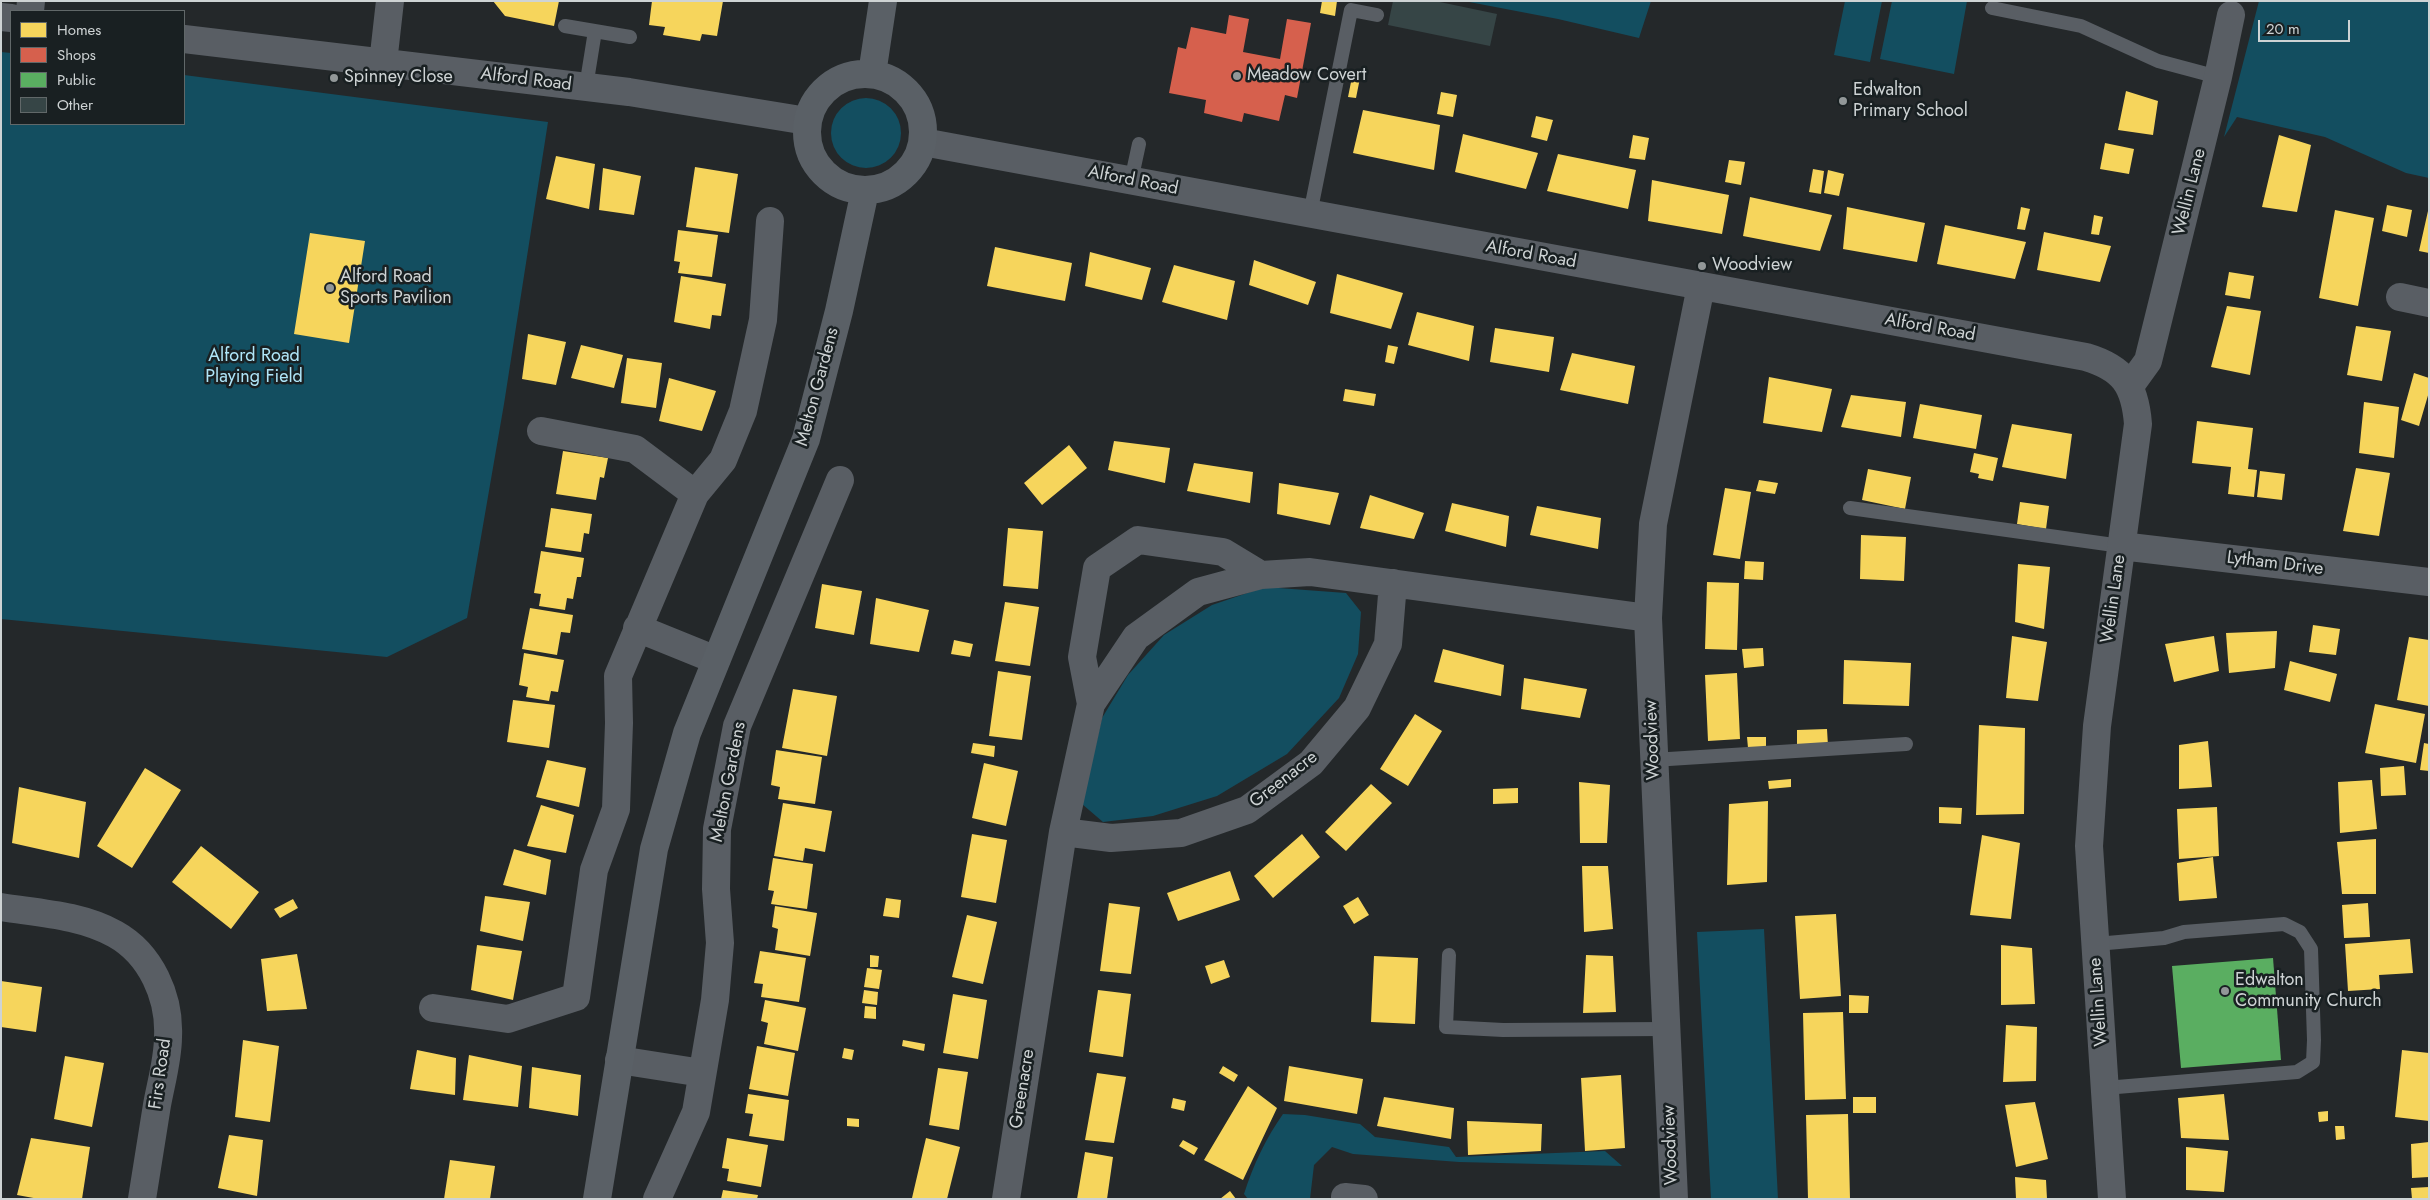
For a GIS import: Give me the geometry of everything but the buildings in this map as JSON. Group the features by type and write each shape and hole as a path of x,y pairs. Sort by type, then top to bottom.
{"street":[{"path":"383,63 390,1"},
{"path":"872,74 884,1"},
{"name":"Wellin Lane","path":"2112,1199 2089,846 2097,726 2138,424 2136,403 2130,386 2148,361 2218,77 2230,15"},
{"name":"Alford Road","path":"185,39 586,87 807,121"},
{"path":"872,74 894,81 912,97 922,118 923,142 916,161 903,177 885,188 865,191 840,186 819,170 808,147 807,121 819,95 843,77 872,74"},
{"name":"Alford Road","path":"923,142 2086,357 2101,362 2117,371 2130,386"},
{"name":"Melton Gardens","path":"597,1199 618,1060 654,849 687,733 806,439 839,311 865,191"},
{"path":"433,1008 508,1019 576,998 594,870 616,809 619,723 618,676 695,494 723,460 743,411 763,320 770,221"},
{"name":"Woodview","path":"1674,1199 1648,618 1653,524 1701,286"},
{"path":"2400,297 2429,303"},
{"path":"541,431 635,449 695,494"},
{"name":"Melton Gardens","path":"656,1199 696,1112 715,1000 720,943 716,890 717,830 737,726 840,480"},
{"name":"Greenacre","path":"1091,704 1082,658 1097,568 1138,540 1224,552 1261,575"},
{"name":"Lytham Drive","path":"2121,546 2429,582"},
{"name":"Greenacre","path":"1006,1199 1063,832 1091,704 1136,637 1198,592 1261,575 1310,572 1648,618"},
{"name":"Greenacre","path":"1063,832 1111,838 1181,833 1247,810 1311,763 1357,708 1388,644 1393,583"},
{"path":"637,628 716,660"},
{"name":"Firs Road","path":"1,907 86,921 116,934 136,950 148,963 157,980 166,1006 168,1037 142,1199"},
{"path":"618,1060 702,1073"}],"lane":[{"path":"1992,8 2081,26 2158,61 2218,77"},
{"path":"1310,214 1351,10 1377,15"},
{"path":"565,26 630,38"},
{"path":"586,87 595,31"},
{"path":"1132,180 1139,144"},
{"path":"1850,508 2121,546"},
{"path":"1653,760 1906,744"},
{"path":"2096,944 2164,938 2184,932 2284,924 2300,932 2311,949 2313,1062 2297,1072 2105,1088"},
{"path":"1449,955 1446,1027 1503,1030 1666,1029"}],"green space":[{"path":"1464,1 1651,1 1639,38 1558,19"},
{"path":"1845,1 1882,1 1870,62 1834,55"},
{"path":"1892,1 1967,1 1954,74 1880,59"},
{"path":"2259,1 2429,1 2429,178 2406,173 2325,137 2237,117 2224,137"},
{"name":"Alford Road Playing Field","path":"1,52 10,53 10,125 185,125 185,75 548,122 504,404 467,618 387,657 1,619"},
{"path":"866,98 879,101 891,108 898,120 901,133 898,146 891,158 879,165 866,168 853,165 841,158 834,146 831,133 834,120 841,108 853,101"},
{"path":"1265,587 1346,593 1361,612 1358,654 1339,698 1287,754 1217,796 1153,816 1103,822 1082,804 1102,718 1128,675 1164,635 1212,605"},
{"path":"1764,929 1778,1199 1711,1199 1697,932"},
{"path":"1283,1114 1305,1115 1360,1124 1375,1137 1449,1147 1456,1157 1605,1151 1622,1166 1459,1162 1353,1154 1332,1147 1314,1165 1310,1199 1248,1199 1244,1194 1260,1152"}],"place":[{"name":"Meadow Covert","path":"1237,76"},
{"name":"Spinney Close","path":"334,78"},
{"name":"Edwalton Primary School","path":"1843,101"},
{"name":"Woodview","path":"1702,266"},
{"name":"Alford Road Sports Pavilion","path":"330,288"},
{"name":"Edwalton Community Church","path":"2225,991"}]}
